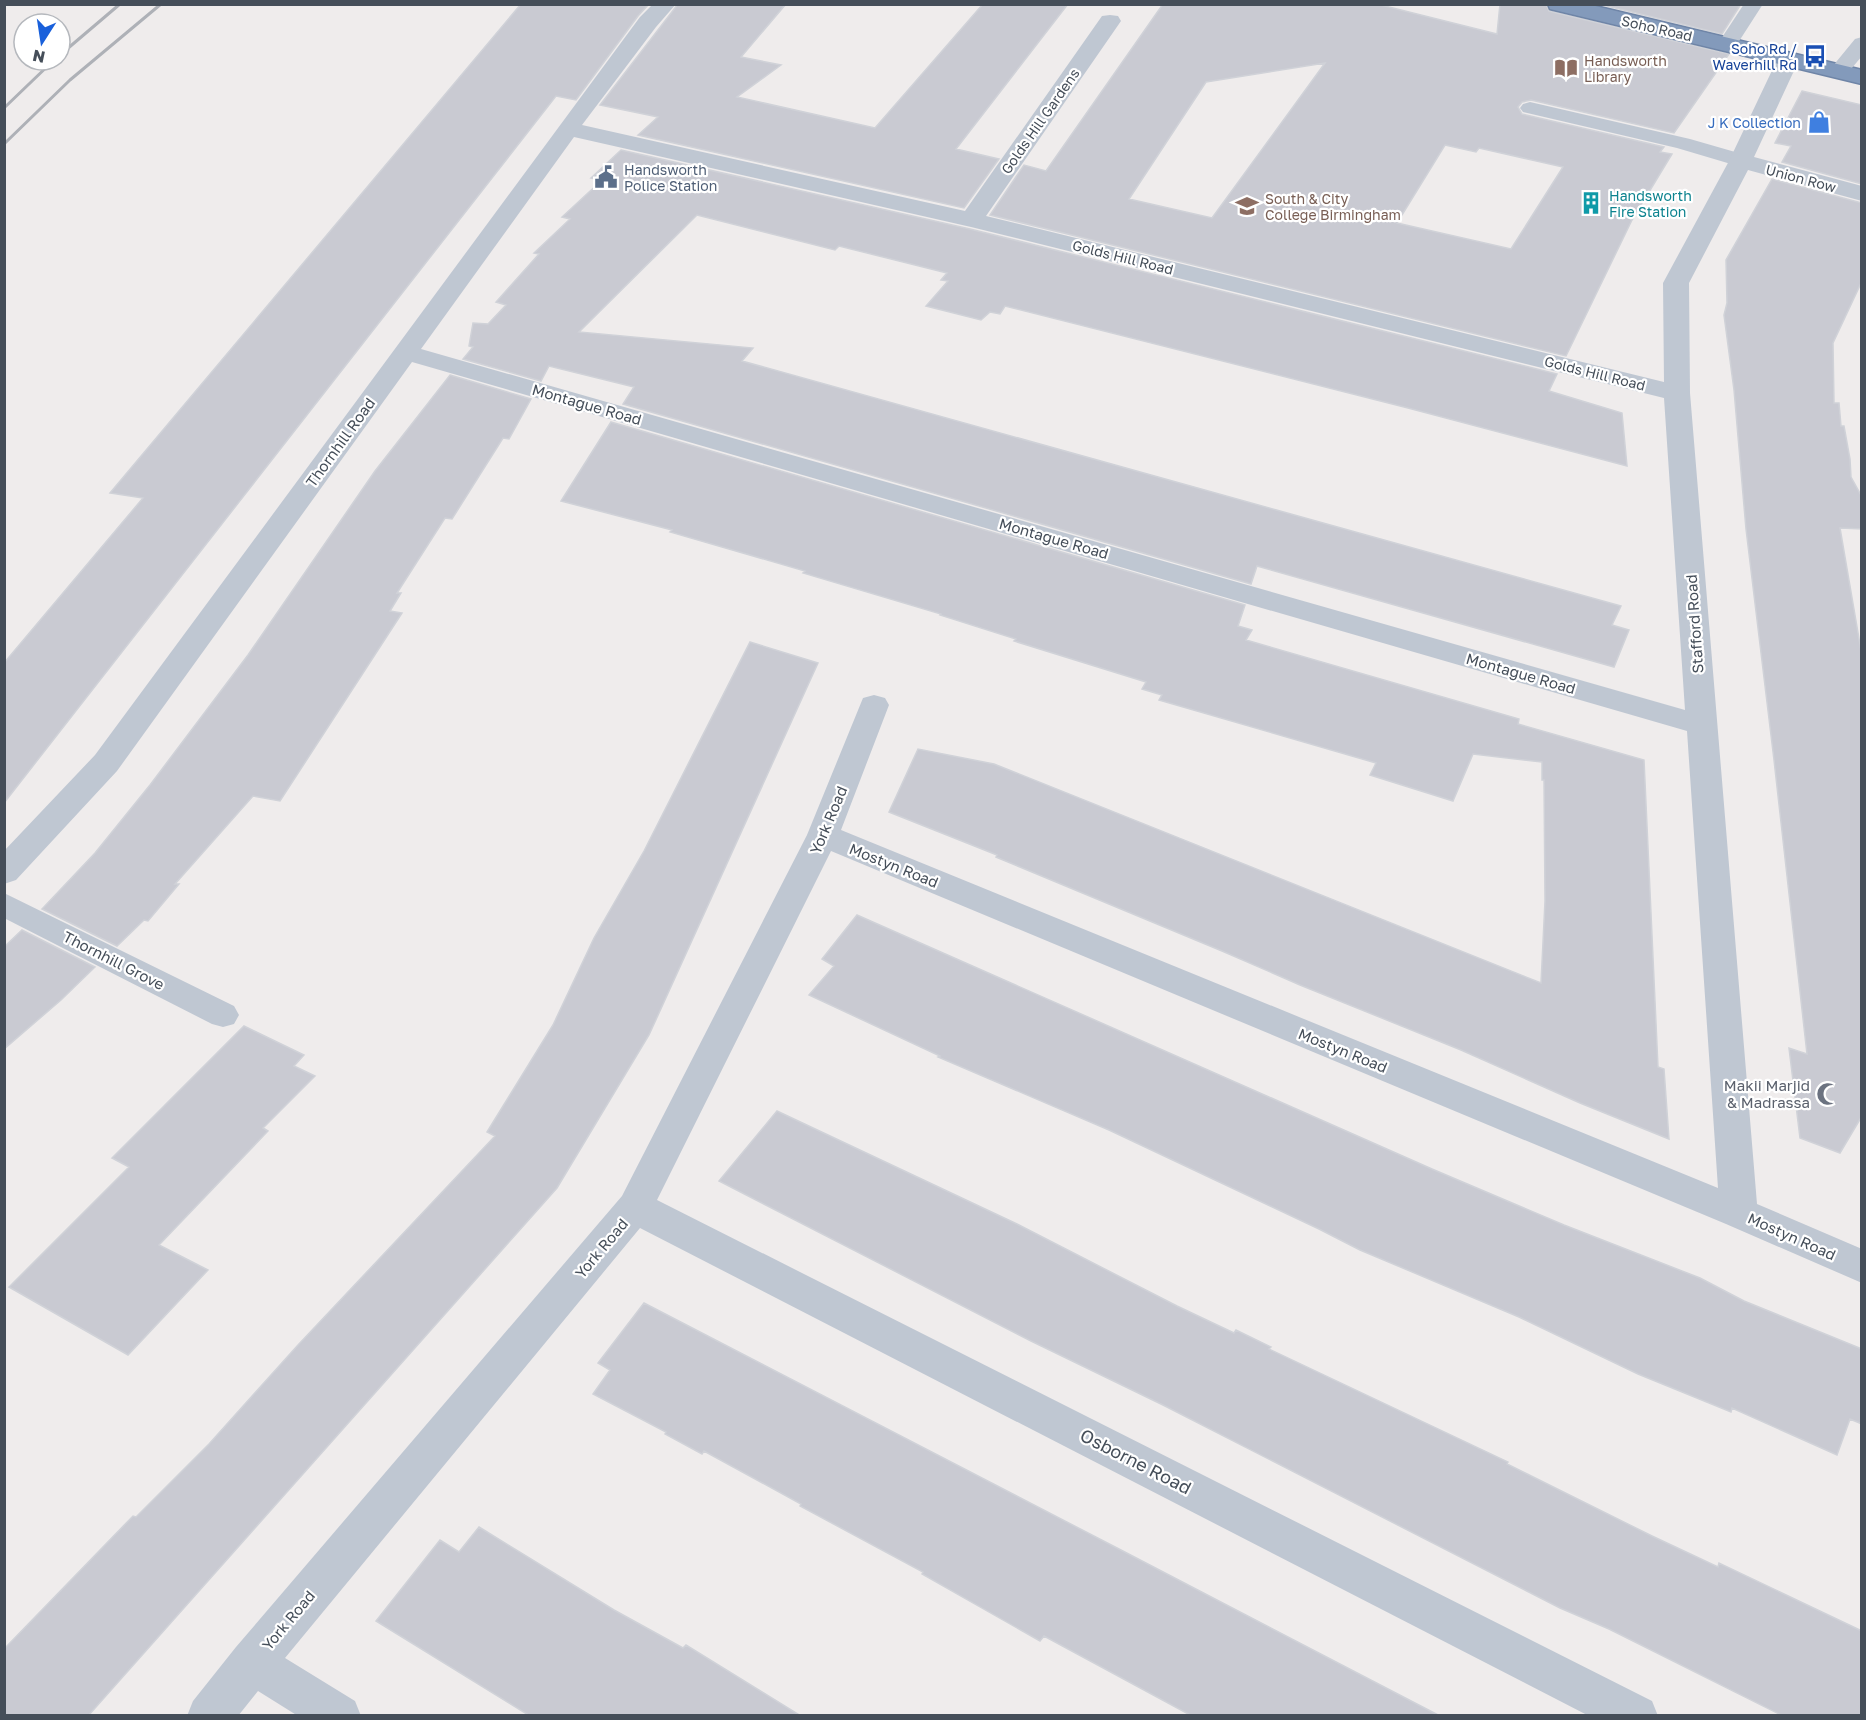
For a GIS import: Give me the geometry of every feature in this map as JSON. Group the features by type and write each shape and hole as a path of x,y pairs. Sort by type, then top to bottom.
{"highway":[{"name":"Soho Road","path":"1558,4 1862,77"}],"street":[{"name":"Thornhill Road","path":"4,872 106,763 568,129 648,22 666,4"},
{"name":"Golds Hill Gardens","path":"971,220 1110,21"},
{"name":"Stafford Road","path":"1739,1213 1677,393 1676,283 1741,161 1788,60"},
{"name":"Golds Hill Road","path":"568,129 971,220 1677,393"},
{"name":"Union Row","path":"1741,161 1862,194"},
{"name":"Montague Road","path":"405,352 1702,725"},
{"name":"York Road","path":"209,1716 635,1208 823,836 874,705"},
{"name":"Mostyn Road","path":"823,836 1739,1213 1862,1268"},
{"name":"Osborne Road","path":"635,1208 1636,1716"},
{"path":"252,1662 339,1716"}],"lane":[{"path":"1727,45 1754,4"},
{"path":"1839,71 1858,44 1862,43"},
{"path":"1530,108 1683,143 1741,161"},
{"name":"Thornhill Grove","path":"4,904 223,1015"}],"building":[{"path":"521,4 649,4 576,100 556,96 4,803 4,663 143,498 110,493"},
{"path":"678,4 786,4 741,57 781,65 737,97 875,128 983,4 1068,4 956,149 999,159 964,208 638,135 658,117 600,105"},
{"path":"1163,4 1377,4 1497,34 1500,4 1546,4 1549,11 1729,54 1674,133 1531,100 1522,102 1518,107 1522,114 1664,147 1660,152 1672,154 1632,220 1566,356 990,215 1024,165 1046,171","holes":["1325,63 1212,218 1129,199 1206,82","1445,145 1476,152 1479,148 1563,167 1511,249 1397,223"]},
{"path":"1599,4 1741,4 1722,34"},
{"path":"1802,91 1862,105 1862,184 1782,162 1791,146 1775,143"},
{"path":"621,150 970,229 1557,374 1549,391 1622,413 1627,466 1005,306 1000,314 990,312 981,320 926,306 948,281 941,280 947,273 839,246 835,250 697,215 579,332 753,348 742,361 1621,606 1612,625 1629,630 1614,667 1257,566 1251,584 623,404 634,387 549,366 541,381 463,359 473,347 469,346 473,323 488,324 506,305 496,302 539,254 534,253 570,219 562,217 602,180 591,178"},
{"path":"1772,179 1862,203 1862,281 1833,343 1834,403 1839,403 1841,426 1844,426 1850,459 1851,477 1862,497 1862,529 1840,528 1862,656 1862,1116 1840,1153 1800,1138 1789,1048 1807,1054 1746,529 1734,390 1724,315 1727,303 1726,260"},
{"path":"450,375 531,399 509,439 503,438 452,519 445,518 397,593 401,593 390,611 402,613 280,801 253,796 175,884 179,884 148,921 144,920 117,946 42,909 95,853 150,785 248,655 375,471"},
{"path":"611,422 1245,605 1238,626 1252,630 1246,640 1519,719 1518,724 1644,760 1658,1067 1664,1069 1669,1139 996,857 997,855 889,812 918,749 994,764 1541,983 1545,901 1542,762 1473,754 1453,801 1370,775 1376,763 1159,700 1162,695 1142,689 1146,682 1014,641 1016,639 941,614 803,573 805,571 670,532 672,530 561,501"},
{"path":"750,642 818,663 649,1035 557,1188 88,1716 4,1716 4,1649 133,1516 136,1517 209,1444 298,1345 495,1136 487,1132 553,1025 594,938 644,851"},
{"path":"857,915 1432,1169 1564,1225 1700,1278 1744,1301 1862,1349 1862,1424 1850,1419 1837,1455 1732,1408 1731,1412 1638,1374 1519,1317 1360,1250 1109,1130 938,1057 940,1056 809,995 834,966 822,959"},
{"path":"22,930 95,967 4,1049 4,947"},
{"path":"244,1026 304,1055 294,1066 315,1076 263,1128 268,1131 159,1245 208,1270 128,1355 9,1287 129,1167 112,1158"},
{"path":"777,1111 1017,1224 1177,1306 1234,1333 1236,1330 1271,1347 1269,1349 1508,1462 1507,1464 1652,1536 1718,1567 1719,1563 1862,1631 1862,1716 1783,1716 1609,1629 1560,1608 719,1181"},
{"path":"644,1303 1440,1716 1192,1716 1044,1636 1040,1641 922,1574 923,1572 800,1506 801,1504 704,1451 702,1454 665,1434 666,1432 593,1394 610,1370 598,1363"},
{"path":"479,1527 614,1610 683,1648 686,1645 801,1716 530,1716 376,1621 440,1540 459,1552"}],"railway":[{"path":"72,45 120,4"},
{"path":"4,144 70,80 161,4"},
{"path":"4,108 42,72"}],"place":[{"name":"Soho Rd / Waverhill Rd","path":"1815,56"},
{"name":"Handsworth Library","path":"1566,68"},
{"name":"J K Collection","path":"1819,122"},
{"name":"Handsworth Police Station","path":"606,177"},
{"name":"Handsworth Fire Station","path":"1591,203"},
{"name":"South & City College Birmingham","path":"1247,206"},
{"name":"Makii Marjid & Madrassa","path":"1828,1094"}]}
